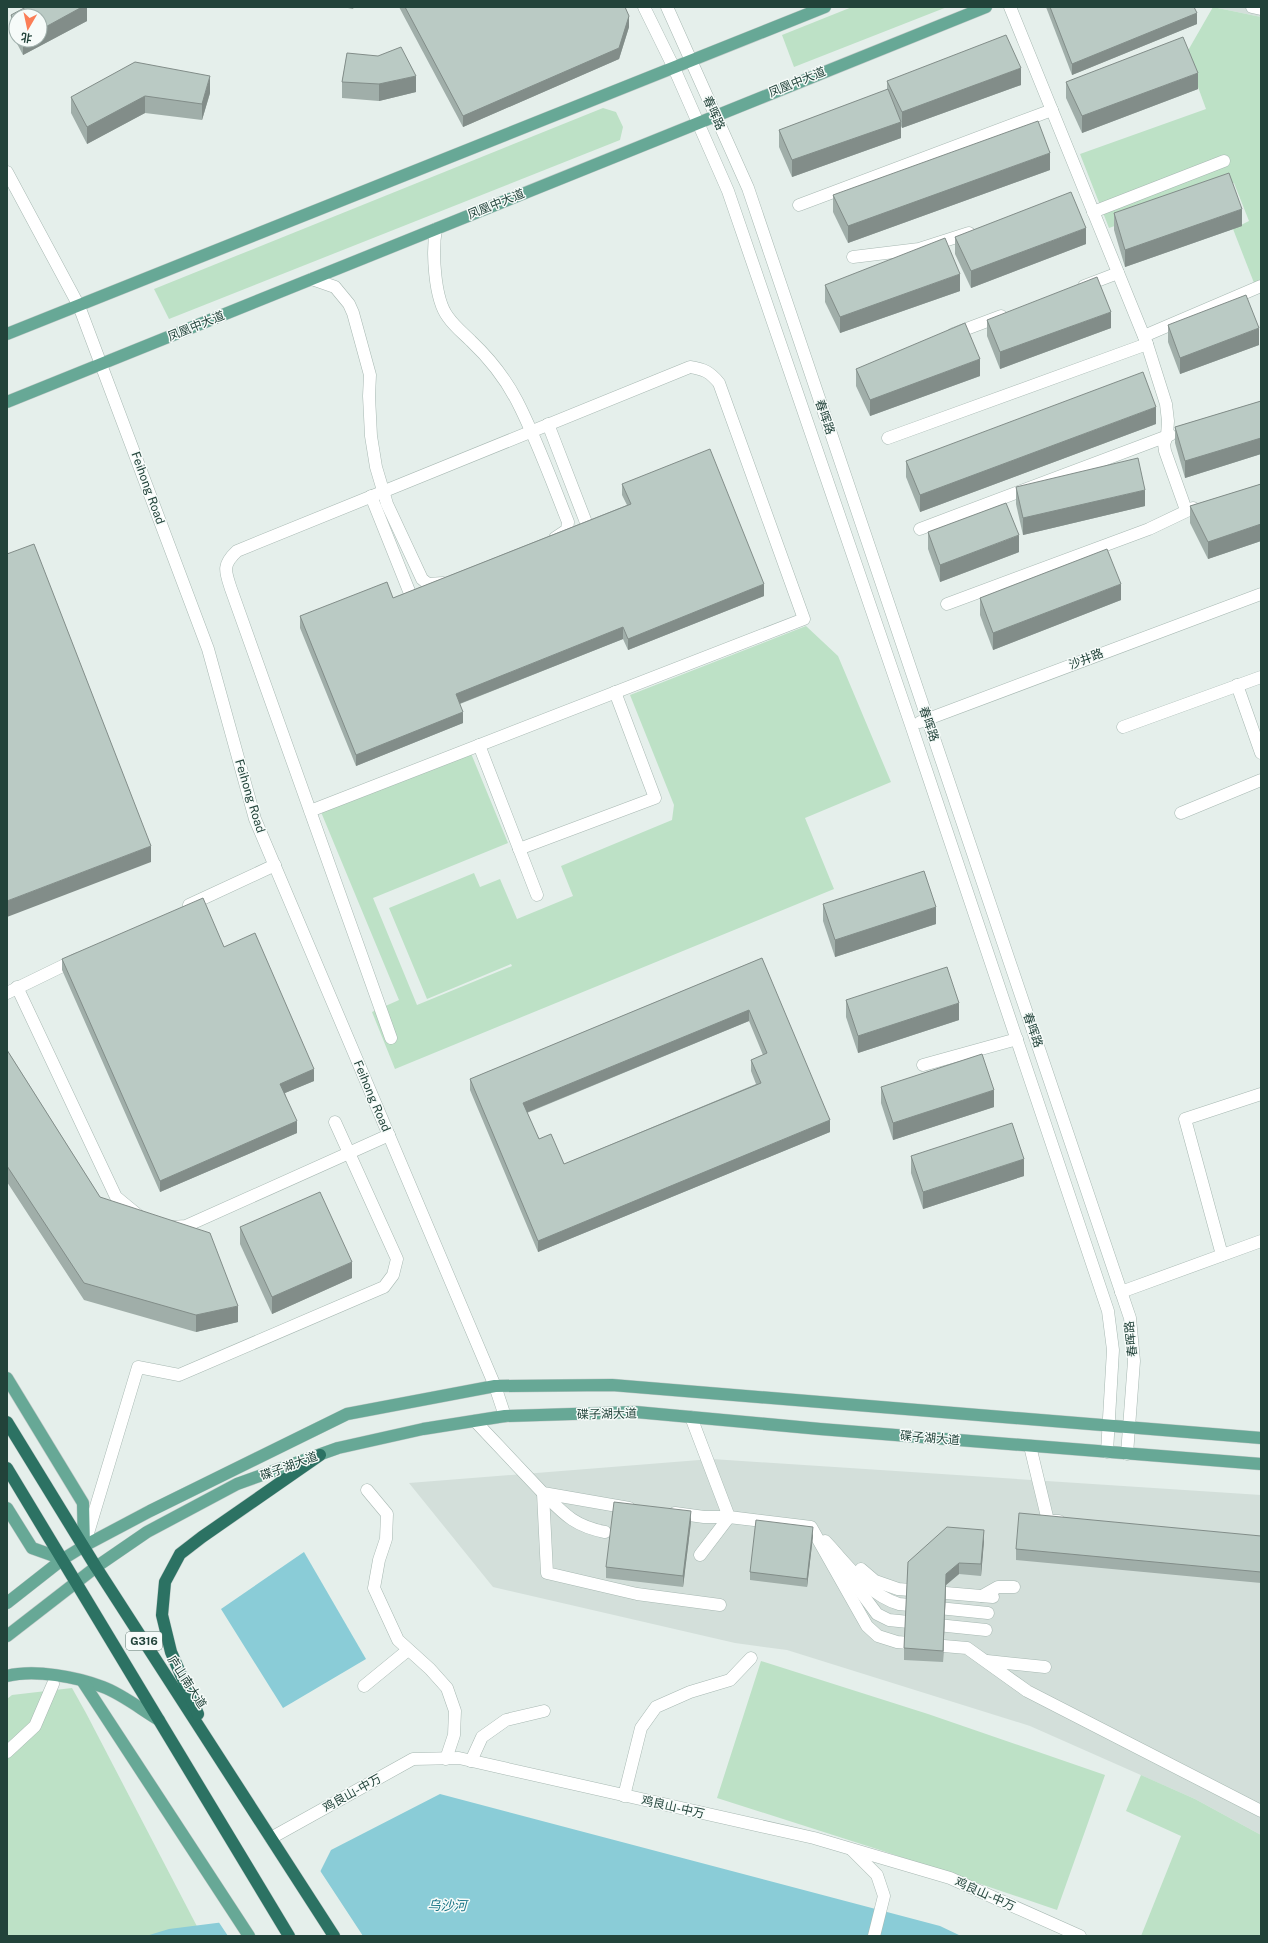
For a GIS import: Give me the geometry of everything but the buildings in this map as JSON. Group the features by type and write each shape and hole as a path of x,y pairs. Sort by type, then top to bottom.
{"highway":[{"name":"庐山南大道","path":"7,1422 96,1567 334,1936"},
{"path":"212,1746 171,1652 162,1615 165,1582 180,1554 202,1536 320,1455"},
{"name":"G316","path":"7,1468 64,1560 289,1936"}],"main road":[{"path":"7,334 825,7"},
{"name":"凤凰中大道","path":"7,402 102,365 697,122 986,7"},
{"path":"7,1378 83,1503 84,1546"},
{"name":"碟子湖大道","path":"7,1603 84,1546 150,1511 347,1414 495,1386 612,1385 1261,1438"},
{"name":"碟子湖大道","path":"7,1636 96,1567 147,1532 238,1484 338,1448 423,1429 505,1416 636,1412 1030,1446 1261,1464"},
{"path":"7,1508 32,1548 64,1560"},
{"path":"7,1676 16,1674 62,1676 104,1688 159,1720"},
{"path":"83,1682 249,1936"}],"street":[{"name":"春晖路","path":"644,7 674,68 728,191 911,725 1108,1312 1113,1350 1107,1452"},
{"name":"春晖路","path":"667,7 748,188 1130,1318 1134,1361 1127,1454"},
{"path":"1010,7 1145,340 1166,404 1168,421 1167,436 1164,444 1165,452 1186,510"},
{"path":"1252,7 1261,9"},
{"path":"799,205 1052,110"},
{"path":"1093,212 1224,162"},
{"name":"Feihong Road","path":"7,172 79,306 208,649 255,819 495,1386 505,1416"},
{"path":"1069,194 1084,188"},
{"path":"436,228 433,244 436,278 441,301 447,316 458,330 472,342 505,381 533,435 568,522 567,530 545,542"},
{"path":"853,257 919,249 952,240 981,228"},
{"path":"1073,290 1118,273"},
{"path":"312,279 335,287 349,304 353,313 370,375 369,396 371,436 376,467 387,504 422,579 428,584 439,585 453,579"},
{"path":"888,438 1145,340 1261,286"},
{"path":"938,339 1013,312"},
{"path":"310,811 804,619 719,383 711,373 701,368 690,367 548,424 533,435 383,491 237,551 228,560 225,570 310,811 391,1038"},
{"path":"548,424 587,525"},
{"path":"920,529 1182,430"},
{"path":"372,496 411,596"},
{"path":"947,604 1149,529 1186,510 1201,505"},
{"name":"沙井路","path":"911,725 1261,594"},
{"path":"1123,727 1261,677"},
{"path":"1237,685 1261,753"},
{"path":"519,849 655,798 616,692"},
{"path":"479,745 538,895"},
{"path":"1182,814 1261,780"},
{"path":"182,909 275,865"},
{"path":"88,953 12,990 116,1197 154,1225 171,1228 186,1226 389,1135"},
{"path":"923,1066 1017,1039"},
{"path":"1222,1255 1185,1119 1261,1094"},
{"path":"84,1546 138,1367 179,1375 384,1287 394,1275 397,1259 335,1122"},
{"path":"1121,1292 1261,1241"},
{"path":"691,1417 729,1517"},
{"path":"475,1421 542,1493 572,1521 590,1529 605,1532"},
{"path":"1030,1446 1048,1520 1072,1523"},
{"path":"367,1490 386,1514 386,1539 378,1560 374,1588 398,1640 430,1669 447,1688 455,1710 454,1735 446,1759"},
{"path":"542,1493 637,1509"},
{"path":"542,1493 547,1573 637,1594 720,1605"},
{"path":"660,1512 704,1517 729,1517 811,1527 875,1581 898,1589 988,1597 998,1587 1014,1587"},
{"path":"700,1555 729,1517"},
{"path":"811,1527 872,1590 885,1600 899,1604 988,1614"},
{"path":"811,1527 877,1614 889,1620 986,1630"},
{"path":"811,1527 867,1626 878,1636 897,1642 967,1648 1028,1691 1261,1811"},
{"path":"364,1686 408,1650"},
{"path":"624,1796 641,1728 656,1707 690,1692 730,1680 751,1658"},
{"path":"985,1661 1045,1667"},
{"path":"7,1752 35,1726 52,1684"},
{"path":"471,1761 482,1737 506,1720 544,1711"},
{"name":"鸡良山-中万","path":"271,1838 413,1759 471,1761 814,1838 950,1878 1080,1936"},
{"path":"852,1850 877,1875 884,1896 874,1936"}],"shaded area":[{"path":"1213,7 1261,7 1261,17"},
{"path":"712,1459 1261,1495 1261,1835 1195,1799 1030,1726 787,1650 735,1643 493,1587 409,1483"}],"green space":[{"path":"852,7 947,7 794,67 782,35"},
{"path":"1213,7 1261,17 1261,286 1256,288 1233,229 1249,221 1234,183 1109,228 1080,154 1206,109 1186,54"},
{"path":"603,108 616,112 623,127 620,140 169,319 154,289"},
{"path":"806,626 838,656 891,782 805,818 834,889 395,1069 372,1012 399,1000 321,812 470,751 508,843 373,898 417,1005 512,966 511,964 427,999 389,908 474,873 480,887 500,879 517,919 573,896 561,866 672,820 674,805 630,695"},
{"path":"761,1661 928,1714 1105,1775 1057,1910 883,1851 717,1798"},
{"path":"72,1688 202,1936 7,1936 7,1699 12,1695"},
{"path":"1141,1775 1195,1799 1261,1835 1261,1936 1141,1936 1181,1836 1126,1811"}],"water":[{"path":"304,1552 366,1659 283,1708 221,1609"},
{"name":"乌沙河","path":"440,1794 940,1926 961,1936 146,1936 169,1929 256,1918 315,1882 331,1850"}],"pier":[{"path":"319,1869 363,1936 228,1936 218,1921 255,1916 313,1880"}]}
